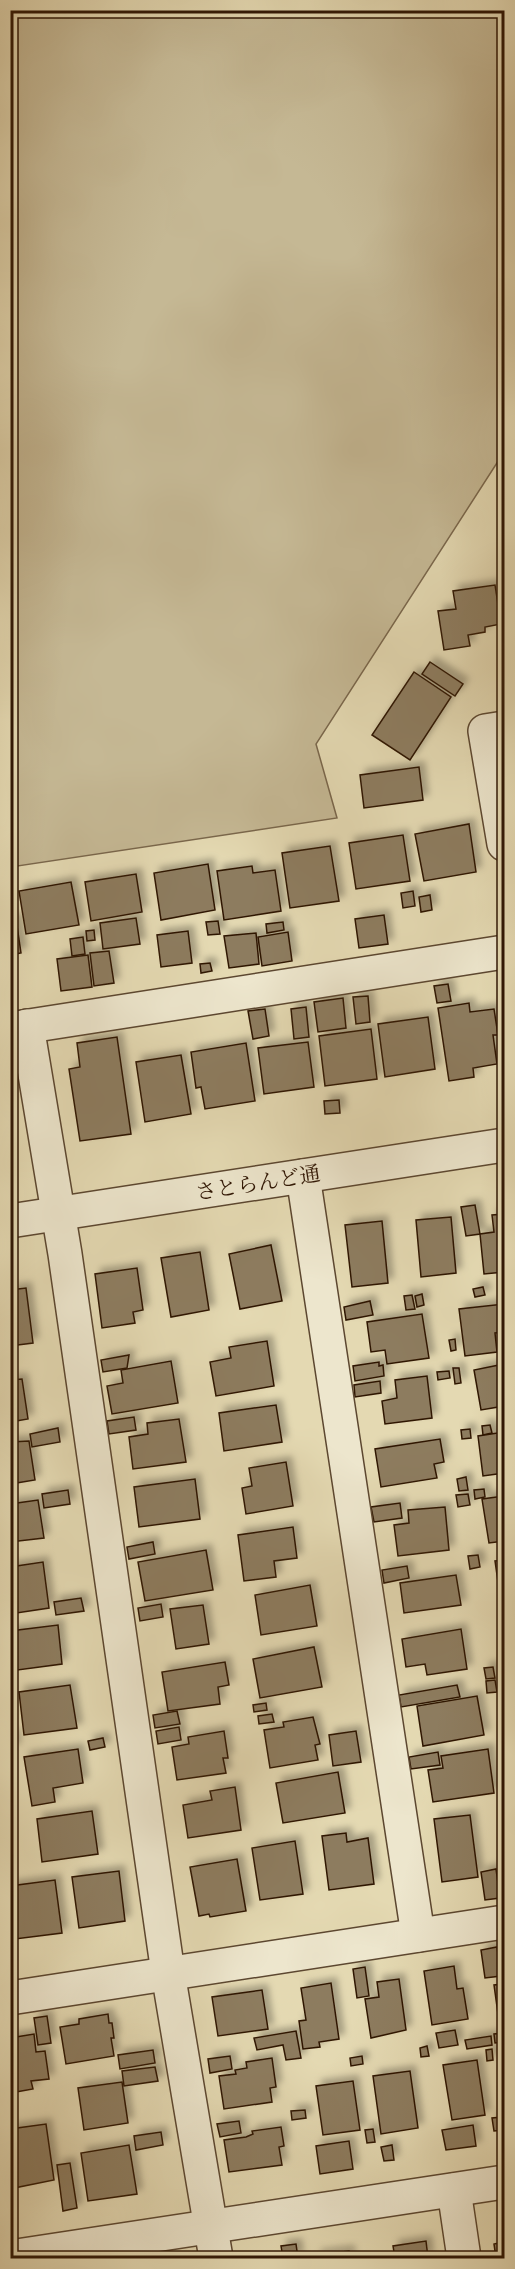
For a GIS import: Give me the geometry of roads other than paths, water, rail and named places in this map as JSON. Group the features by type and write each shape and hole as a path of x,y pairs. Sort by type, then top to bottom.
{"street":[{"path":"504,728 485,731 504,844"},
{"path":"214,2243 168,1973 65,1254 19,1027 504,952"},
{"name":"さとらんど通","path":"10,1221 504,1145"},
{"path":"303,1176 418,1935"},
{"path":"10,1998 504,1922"},
{"path":"10,2257 214,2243 454,2190 504,2182"},
{"path":"454,2190 464,2259"}]}
